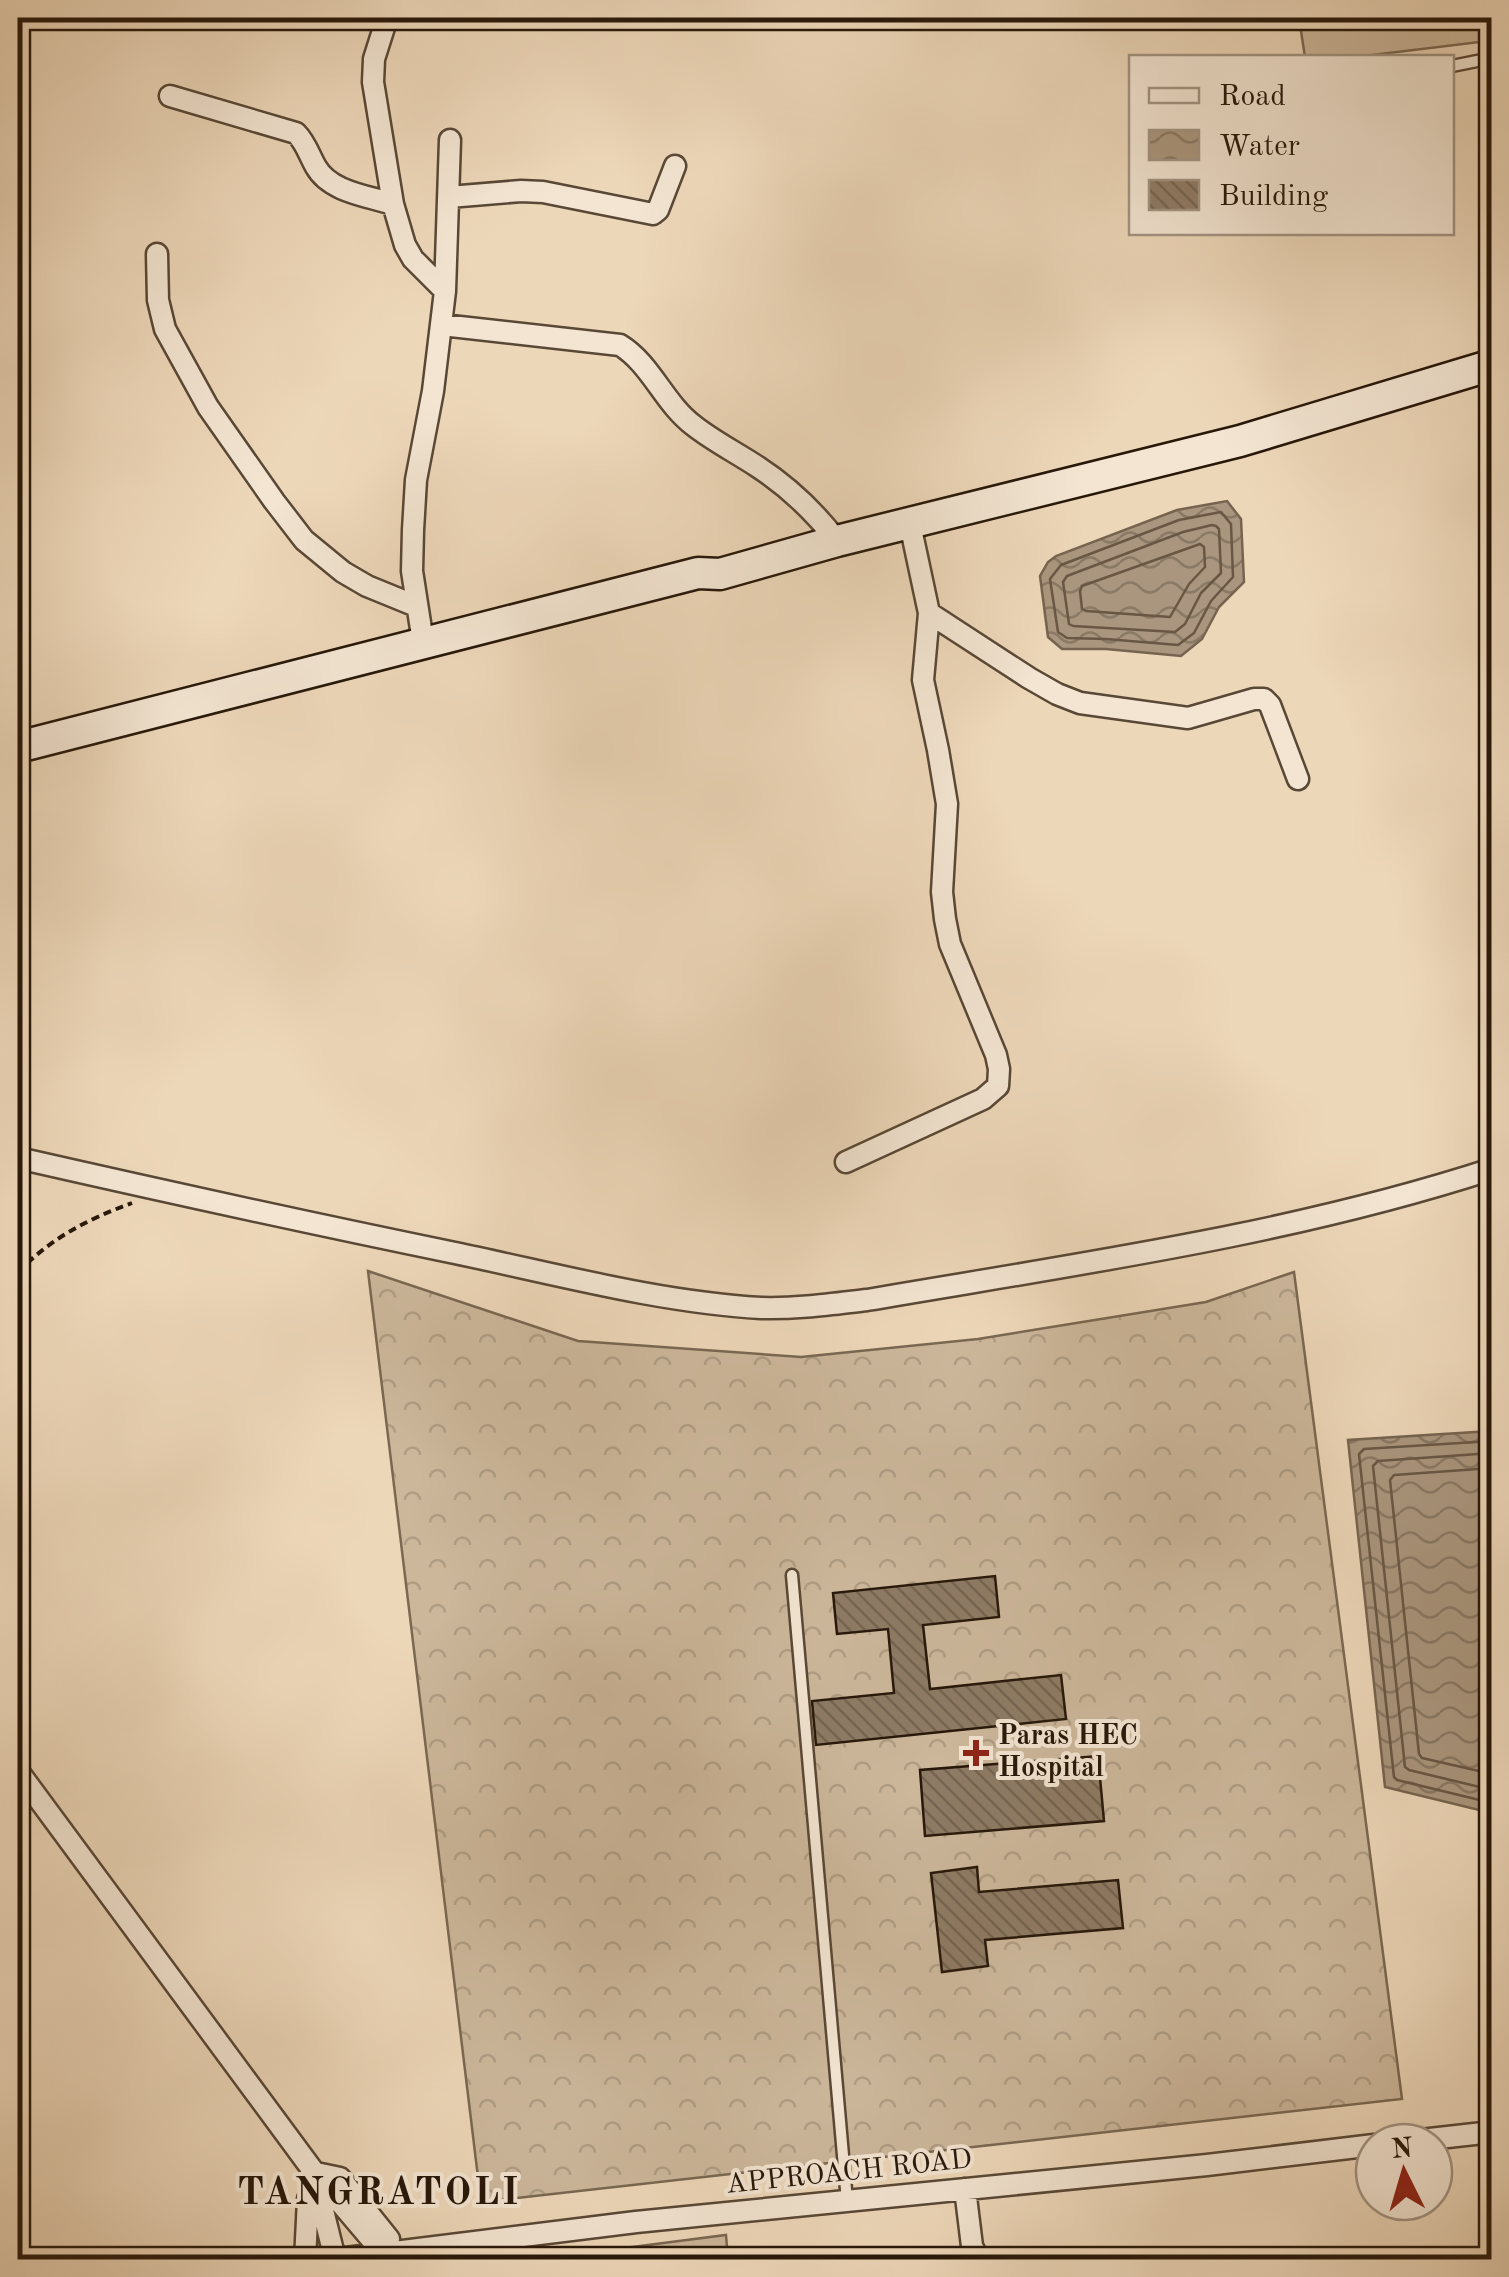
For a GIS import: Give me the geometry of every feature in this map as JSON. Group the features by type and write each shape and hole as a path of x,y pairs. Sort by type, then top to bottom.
{"main road":[{"path":"18,766 665,598 702,587 720,574 837,541 1240,442 1492,366"},
{"path":"18,746 698,572 720,574"}],"street":[{"path":"387,18 374,58 373,82 393,204 405,245 446,291"},
{"path":"170,96 296,132 316,168 330,182 393,204"},
{"path":"423,642 412,571 416,480 446,291 450,140"},
{"path":"449,197 543,192 653,214 675,166"},
{"path":"158,254 158,300 166,329 208,408 274,501 304,540 343,572 416,606"},
{"path":"442,325 620,346 634,355 692,425 782,484 816,514 837,541"},
{"path":"846,1162 983,1100 998,1086 1000,1078 996,1055 950,944 944,919 946,793 923,680 929,613 910,524"},
{"path":"929,613 1029,678 1080,703 1188,718 1254,698 1264,699 1270,705 1298,779"},
{"path":"18,1158 678,1298 765,1308 867,1300 1298,1224 1492,1169"},
{"path":"18,1771 315,2175 333,2259"},
{"path":"1454,2136 1492,2132"},
{"name":"APPROACH ROAD","path":"333,2259 636,2222 1354,2147"},
{"path":"315,2175 340,2178 391,2252"},
{"path":"306,2260 307,2206 315,2175"},
{"path":"965,2189 972,2246 979,2260"}],"lane":[{"path":"1454,66 1492,58"},
{"path":"792,1575 847,2200"}],"path":[{"path":"18,1272 75,1226 164,1191"}],"green space":[{"path":"1299,18 1484,18 1488,41 1372,55 1305,55"},
{"path":"368,1271 578,1341 801,1357 978,1339 1206,1302 1294,1272 1402,2099 481,2202"},
{"path":"726,2235 728,2259 539,2259"}],"water":[{"path":"1227,501 1241,519 1244,582 1219,607 1202,639 1181,656 1062,649 1048,637 1040,576 1048,562 1177,510"},
{"path":"1492,1431 1491,1813 1385,1787 1348,1440"}],"building":[{"path":"995,1576 999,1617 923,1625 930,1689 1061,1675 1066,1719 816,1745 812,1701 894,1693 888,1629 837,1634 833,1593"},
{"path":"1098,1756 1104,1821 925,1836 920,1770"},
{"path":"977,1867 979,1892 1118,1880 1123,1928 985,1940 988,1966 942,1972 931,1873"}],"place":[{"name":"Paras HEC Hospital","path":"976,1753"}],"district":[{"name":"TANGRATOLI","path":"379,2194"}]}
